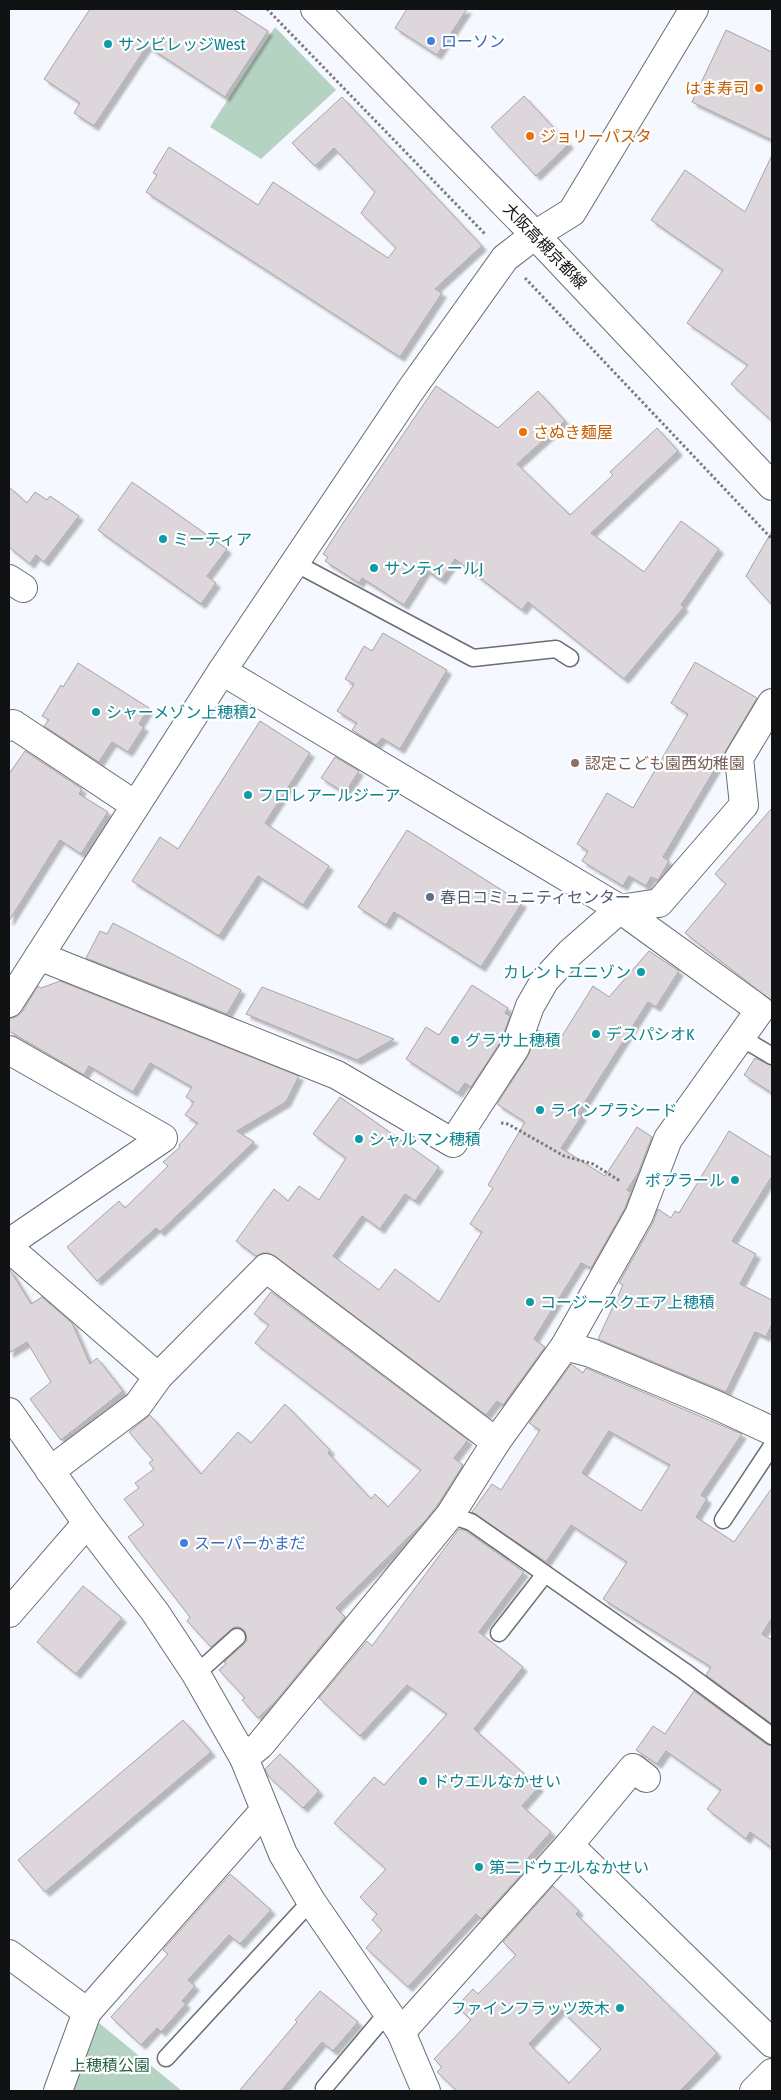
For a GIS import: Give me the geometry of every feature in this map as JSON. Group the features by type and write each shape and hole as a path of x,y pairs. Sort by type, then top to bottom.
{"street":[{"name":"大阪高槻京都線","path":"315,9 535,235 772,486"},
{"path":"9,1003 222,671 410,391 505,258 535,235 572,212 694,9"},
{"path":"222,671 620,909 760,1010 668,1139 639,1215 565,1346 496,1442 450,1515 260,1745 244,1758"},
{"path":"39,956 336,1075 453,1143 515,1048 530,1006 545,980 570,953 620,909 659,903 744,806 739,758 772,703"},
{"path":"9,728 13,724 135,805"},
{"path":"9,1050 162,1138 9,1243"},
{"path":"9,1248 158,1377"},
{"path":"50,1471 138,1405 158,1377 266,1268 496,1442"},
{"path":"565,1346 591,1353 716,1405 772,1431"},
{"path":"9,1412 87,1523 155,1612 196,1674 244,1758 283,1854 311,1901 394,2022 426,2091"},
{"path":"9,1613 87,1523"},
{"path":"394,2022 569,1845 633,1768 646,1778"},
{"path":"58,2091 86,2012 264,1811"},
{"path":"569,1845 772,2043"},
{"path":"9,1954 86,2012"},
{"path":"754,2091 772,2072"}],"lane":[{"path":"295,563 473,658 556,649 570,658"},
{"path":"740,1037 772,1056"},
{"path":"723,1520 772,1446"},
{"path":"450,1515 471,1522 684,1671 772,1736"},
{"path":"499,1633 545,1574"},
{"path":"196,1674 237,1637"},
{"path":"166,2058 311,1901"},
{"path":"324,2088 394,2022"}],"path":[{"path":"267,9 489,238"},
{"path":"520,273 772,539"},
{"path":"472,1115 508,1124 564,1156 593,1164 646,1197"}],"green space":[{"path":"275,27 336,90 261,159 210,127"},
{"name":"上穂積公園","path":"99,2023 182,2091 73,2091"}],"building":[{"path":"90,9 233,9 268,31 225,97 147,46 94,126 74,113 80,103 44,79"},
{"name":"ローソン","path":"407,9 467,9 437,55 395,28"},
{"path":"726,30 772,52 772,140 692,102"},
{"name":"ジョリーパスタ","path":"524,96 569,144 536,176 491,127"},
{"path":"342,97 482,246 435,289 442,293 400,357 146,192 157,175 153,173 169,147 258,205 273,182 388,258 396,248 361,213 375,192 334,148 315,166 292,143"},
{"path":"772,155 772,421 731,384 748,365 687,323 723,270 651,220 685,170 745,212"},
{"path":"436,386 498,428 538,391 565,421 517,464 570,515 613,475 610,472 657,428 678,451 591,533 644,572 681,521 719,549 681,605 684,607 624,679 528,602 522,610 455,559 441,580 426,570 404,605 362,578 359,583 325,561 328,557 323,554"},
{"name":"ミーティア","path":"132,482 227,549 207,576 216,583 201,604 98,530"},
{"path":"9,487 27,503 35,492 47,500 50,496 79,516 44,562 36,555 30,564 9,547"},
{"path":"772,531 772,605 746,576"},
{"path":"383,633 447,670 400,749 382,738 376,745 352,730 357,723 337,711 354,684 345,679 364,646 372,651"},
{"path":"695,662 757,698 663,857 669,861 658,880 651,877 646,886 629,876 623,886 582,861 588,851 577,844 607,793 633,808 688,714 671,703"},
{"name":"シャーメゾン上穂積2","path":"78,663 149,708 139,724 144,727 128,752 112,742 99,762 44,726 49,720 42,716 61,685 63,687"},
{"name":"フロレアールジーア","path":"260,721 310,753 265,823 329,866 303,905 258,876 219,936 132,881 160,837 178,849"},
{"path":"25,751 82,789 79,794 108,812 81,854 60,840 9,921 9,774"},
{"path":"335,757 359,771 345,793 321,778"},
{"path":"772,808 772,1001 685,933 726,884 715,874"},
{"path":"407,830 522,903 481,967 394,912 386,925 358,907"},
{"path":"113,923 241,990 227,1014 86,958 100,931 107,934"},
{"path":"649,951 679,971 656,1007 648,1002 578,1113 582,1116 561,1148 605,1176 637,1127 652,1137 638,1173 627,1190 631,1192 625,1208 591,1268 581,1263 534,1339 545,1347 503,1405 497,1401 486,1415 275,1256 262,1253 256,1256 236,1241 274,1189 288,1201 299,1186 319,1200 346,1158 313,1134 340,1097 439,1167 415,1201 405,1194 380,1229 362,1216 333,1256 379,1290 395,1269 439,1302 482,1232 470,1224 493,1188 488,1185 525,1122 497,1104 528,1056 538,1030 559,1041 593,986 609,997"},
{"path":"60,981 299,1076 286,1102 237,1131 254,1142 160,1232 156,1228 97,1281 67,1247 119,1201 125,1208 168,1166 163,1162 180,1147 179,1145 198,1123 185,1115 194,1102 186,1097 192,1087 150,1063 133,1092 89,1066 84,1075 9,1031 9,1019 16,1017 22,1012 38,986 41,988"},
{"name":"グラサ上穂積","path":"472,985 508,1008 505,1013 510,1016 501,1041 471,1087 465,1083 458,1093 406,1059 426,1027 439,1035"},
{"path":"262,987 394,1039 357,1060 246,1014"},
{"path":"755,1058 772,1066 772,1093 744,1075"},
{"path":"729,1131 772,1158 772,1176 732,1241 756,1254 740,1284 772,1300 772,1324 766,1337 755,1332 726,1392 598,1339 623,1285 619,1283 653,1223 658,1209 671,1218 675,1211 679,1213"},
{"path":"9,1268 31,1304 42,1297 72,1323 90,1364 97,1358 123,1391 61,1440 30,1399 51,1382 27,1342 9,1353"},
{"path":"271,1292 468,1440 454,1458 463,1465 437,1506 424,1522 336,1608 345,1617 275,1702 258,1718 242,1700 245,1698 219,1670 226,1664 224,1662 247,1640 245,1631 240,1627 234,1627 211,1647 187,1621 190,1617 128,1537 144,1525 124,1499 139,1488 135,1483 154,1469 149,1463 153,1460 129,1432 150,1415 201,1474 238,1432 251,1443 285,1404 330,1450 328,1453 371,1499 375,1494 388,1507 421,1470 255,1343 269,1325 254,1314"},
{"path":"571,1364 583,1373 586,1368 742,1434 701,1495 707,1499 696,1517 734,1542 772,1488 772,1618 762,1634 772,1640 772,1724 706,1675 711,1667 603,1599 627,1562 571,1525 546,1562 472,1512 492,1484 501,1490 540,1430 529,1423","holes":["609,1431 670,1465 641,1511 582,1473"]},
{"path":"459,1529 466,1531 524,1572 479,1632 523,1667 474,1729 539,1787 522,1806 551,1832 527,1859 531,1864 481,1919 476,1914 408,1987 366,1948 382,1930 372,1920 377,1914 360,1897 386,1869 334,1823 374,1777 384,1785 447,1714 407,1685 360,1736 319,1698 367,1641 372,1646"},
{"path":"83,1586 122,1618 76,1674 37,1642"},
{"path":"694,1691 766,1744 772,1746 772,1848 750,1832 746,1839 707,1809 721,1790 666,1751 657,1764 636,1750 653,1726 665,1734"},
{"path":"183,1720 211,1752 45,1892 18,1860"},
{"path":"280,1754 319,1791 303,1808 269,1777 265,1769"},
{"path":"230,1874 271,1910 240,1944 229,1935 188,1980 195,1986 182,2001 186,2004 161,2032 157,2028 141,2045 111,2017 168,1954 163,1950"},
{"path":"553,1886 579,1911 576,1914 717,2053 680,2091 457,2091 437,2072 442,2067 434,2059 471,2020 457,2006 473,1989 478,1994 516,1955 503,1942","holes":["561,2010 601,2049 569,2083 529,2044"]},
{"path":"320,1991 358,2022 333,2051 322,2042 281,2091 239,2091 297,2022 295,2020"}],"place":[{"name":"ローソン","path":"431,41"},
{"name":"サンビレッジWest","path":"108,44"},
{"name":"はま寿司","path":"759,88"},
{"name":"ジョリーパスタ","path":"530,136"},
{"name":"さぬき麺屋","path":"523,432"},
{"name":"ミーティア","path":"163,539"},
{"name":"サンティールJ","path":"374,568"},
{"name":"シャーメゾン上穂積2","path":"96,712"},
{"name":"認定こども園西幼稚園","path":"575,763"},
{"name":"フロレアールジーア","path":"248,795"},
{"name":"春日コミュニティセンター","path":"430,897"},
{"name":"カレントユニゾン","path":"641,972"},
{"name":"デスパシオK","path":"596,1034"},
{"name":"グラサ上穂積","path":"455,1040"},
{"name":"ラインプラシード","path":"540,1110"},
{"name":"シャルマン穂積","path":"359,1139"},
{"name":"ポプラール","path":"735,1180"},
{"name":"コージースクエア上穂積","path":"530,1302"},
{"name":"スーパーかまだ","path":"184,1543"},
{"name":"ドウエルなかせい","path":"423,1781"},
{"name":"第二ドウエルなかせい","path":"479,1867"},
{"name":"ファインフラッツ茨木","path":"620,2008"}]}
